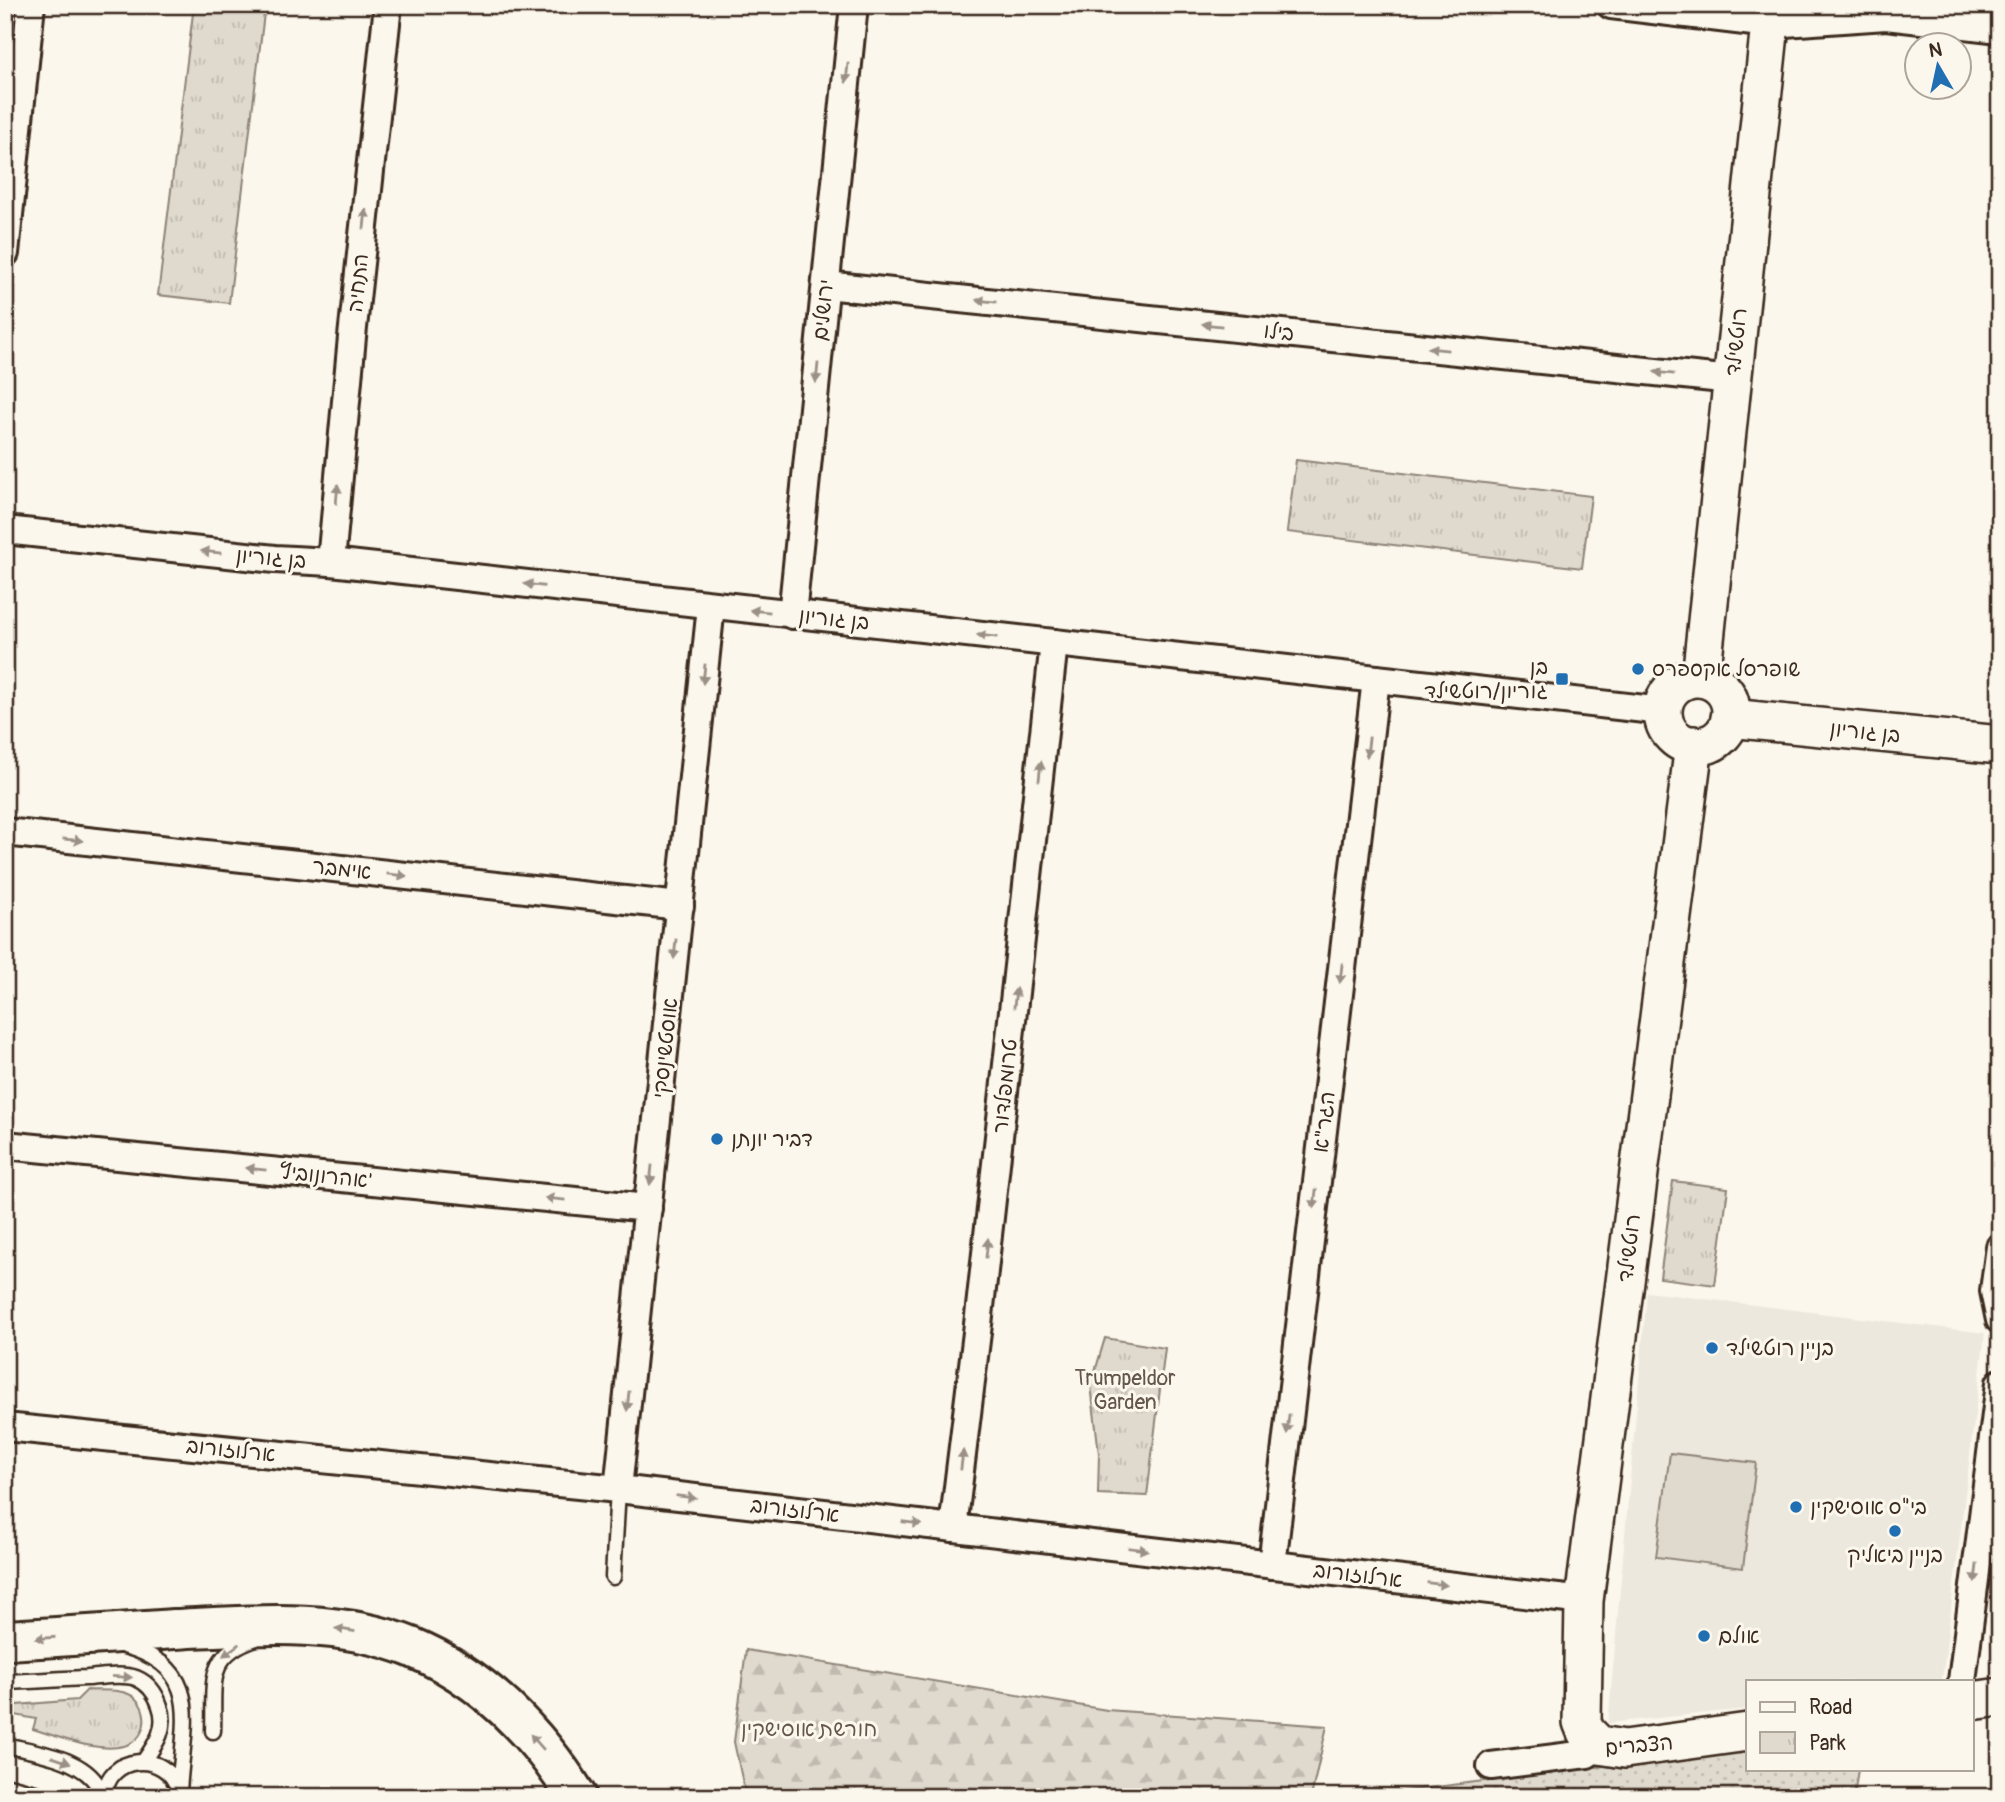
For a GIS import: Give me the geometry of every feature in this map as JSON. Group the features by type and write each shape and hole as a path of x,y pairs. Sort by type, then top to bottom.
{"highway":[{"path":"5,1640 235,1626 295,1626 372,1634 410,1647 449,1666 480,1687 513,1715 541,1746 577,1797"}],"street":[{"path":"5,253 31,5"},
{"name":"התחיה","path":"331,562 388,5"},
{"name":"ירושלים","path":"792,615 854,5"},
{"path":"1611,5 1771,15 1966,15 2000,29"},
{"name":"רוטשילד","path":"1701,678 1771,15"},
{"name":"בילו","path":"826,285 1732,380"},
{"name":"בן גוריון","path":"5,530 275,559 331,562 1663,711"},
{"name":"אוסטשינסקי","path":"618,1489 711,606"},
{"name":"טרומפלדור","path":"953,1528 1054,643"},
{"path":"1701,678 1717,684 1726,692 1730,703 1730,718 1723,734 1711,743 1694,745 1680,741 1671,734 1663,711 1672,690 1681,682 1701,678"},
{"name":"הגר\"א","path":"1272,1565 1376,679"},
{"name":"בן גוריון","path":"1730,718 2000,745"},
{"name":"רוטשילד","path":"1599,1745 1586,1732 1582,1722 1584,1601 1694,745"},
{"name":"אימבר","path":"5,832 680,906"},
{"name":"אהרונוביץ'","path":"5,1145 648,1208"},
{"path":"2000,1247 1994,1291 2000,1320"},
{"path":"1962,1680 2000,1383"},
{"name":"ארלוזורוב","path":"5,1427 618,1489 1584,1601"},
{"path":"1974,1701 2000,1697"},
{"name":"הצברים","path":"1491,1766 1587,1754 1599,1745 1625,1749 1746,1732"}],"lane":[{"path":"613,1577 618,1489"},
{"path":"213,1731 215,1671 220,1659 244,1642 295,1626"},
{"path":"86,1635 137,1649 159,1659 179,1681 184,1697 185,1719 179,1795"},
{"path":"5,1682 110,1676 133,1677 144,1682 158,1699 163,1727 144,1760"},
{"path":"5,1745 58,1758 77,1766 100,1788 104,1797"},
{"path":"104,1797 105,1790 121,1767 144,1760 157,1764 170,1773 179,1795"},
{"path":"5,1785 50,1797"}],"shaded area":[{"name":"בי\"ס אוסישקין","path":"1647,1292 1985,1333 1942,1680 1746,1680 1746,1709 1608,1723"}],"green space":[{"path":"194,5 265,5 229,303 158,295"},
{"path":"1296,460 1591,496 1582,568 1287,532"},
{"path":"1673,1181 1728,1188 1715,1285 1660,1278"},
{"name":"Trumpeldor Garden","path":"1105,1338 1165,1348 1147,1496 1098,1494 1099,1454 1091,1385"},
{"path":"1670,1453 1756,1463 1743,1568 1656,1557"},
{"name":"חורשת אוסישקין","path":"746,1650 1107,1710 1327,1726 1311,1797 746,1797 734,1742"},
{"path":"87,1690 119,1691 135,1698 144,1718 144,1725 137,1738 124,1746 113,1748 90,1746 33,1729 36,1719 5,1713 5,1706 77,1700"},
{"path":"1746,1748 1746,1770 1858,1770 1854,1797 1355,1797"}],"place":[{"name":"שופרסל אקספרס","path":"1638,669"},
{"name":"בן גוריון/רוטשילד","path":"1562,679"},
{"name":"דביר יונתן","path":"717,1139"},
{"name":"בניין רוטשילד","path":"1712,1348"},
{"name":"בי\"ס אוסישקין","path":"1796,1507"},
{"name":"בניין ביאליק","path":"1895,1531"},
{"name":"אולם","path":"1704,1636"}]}
